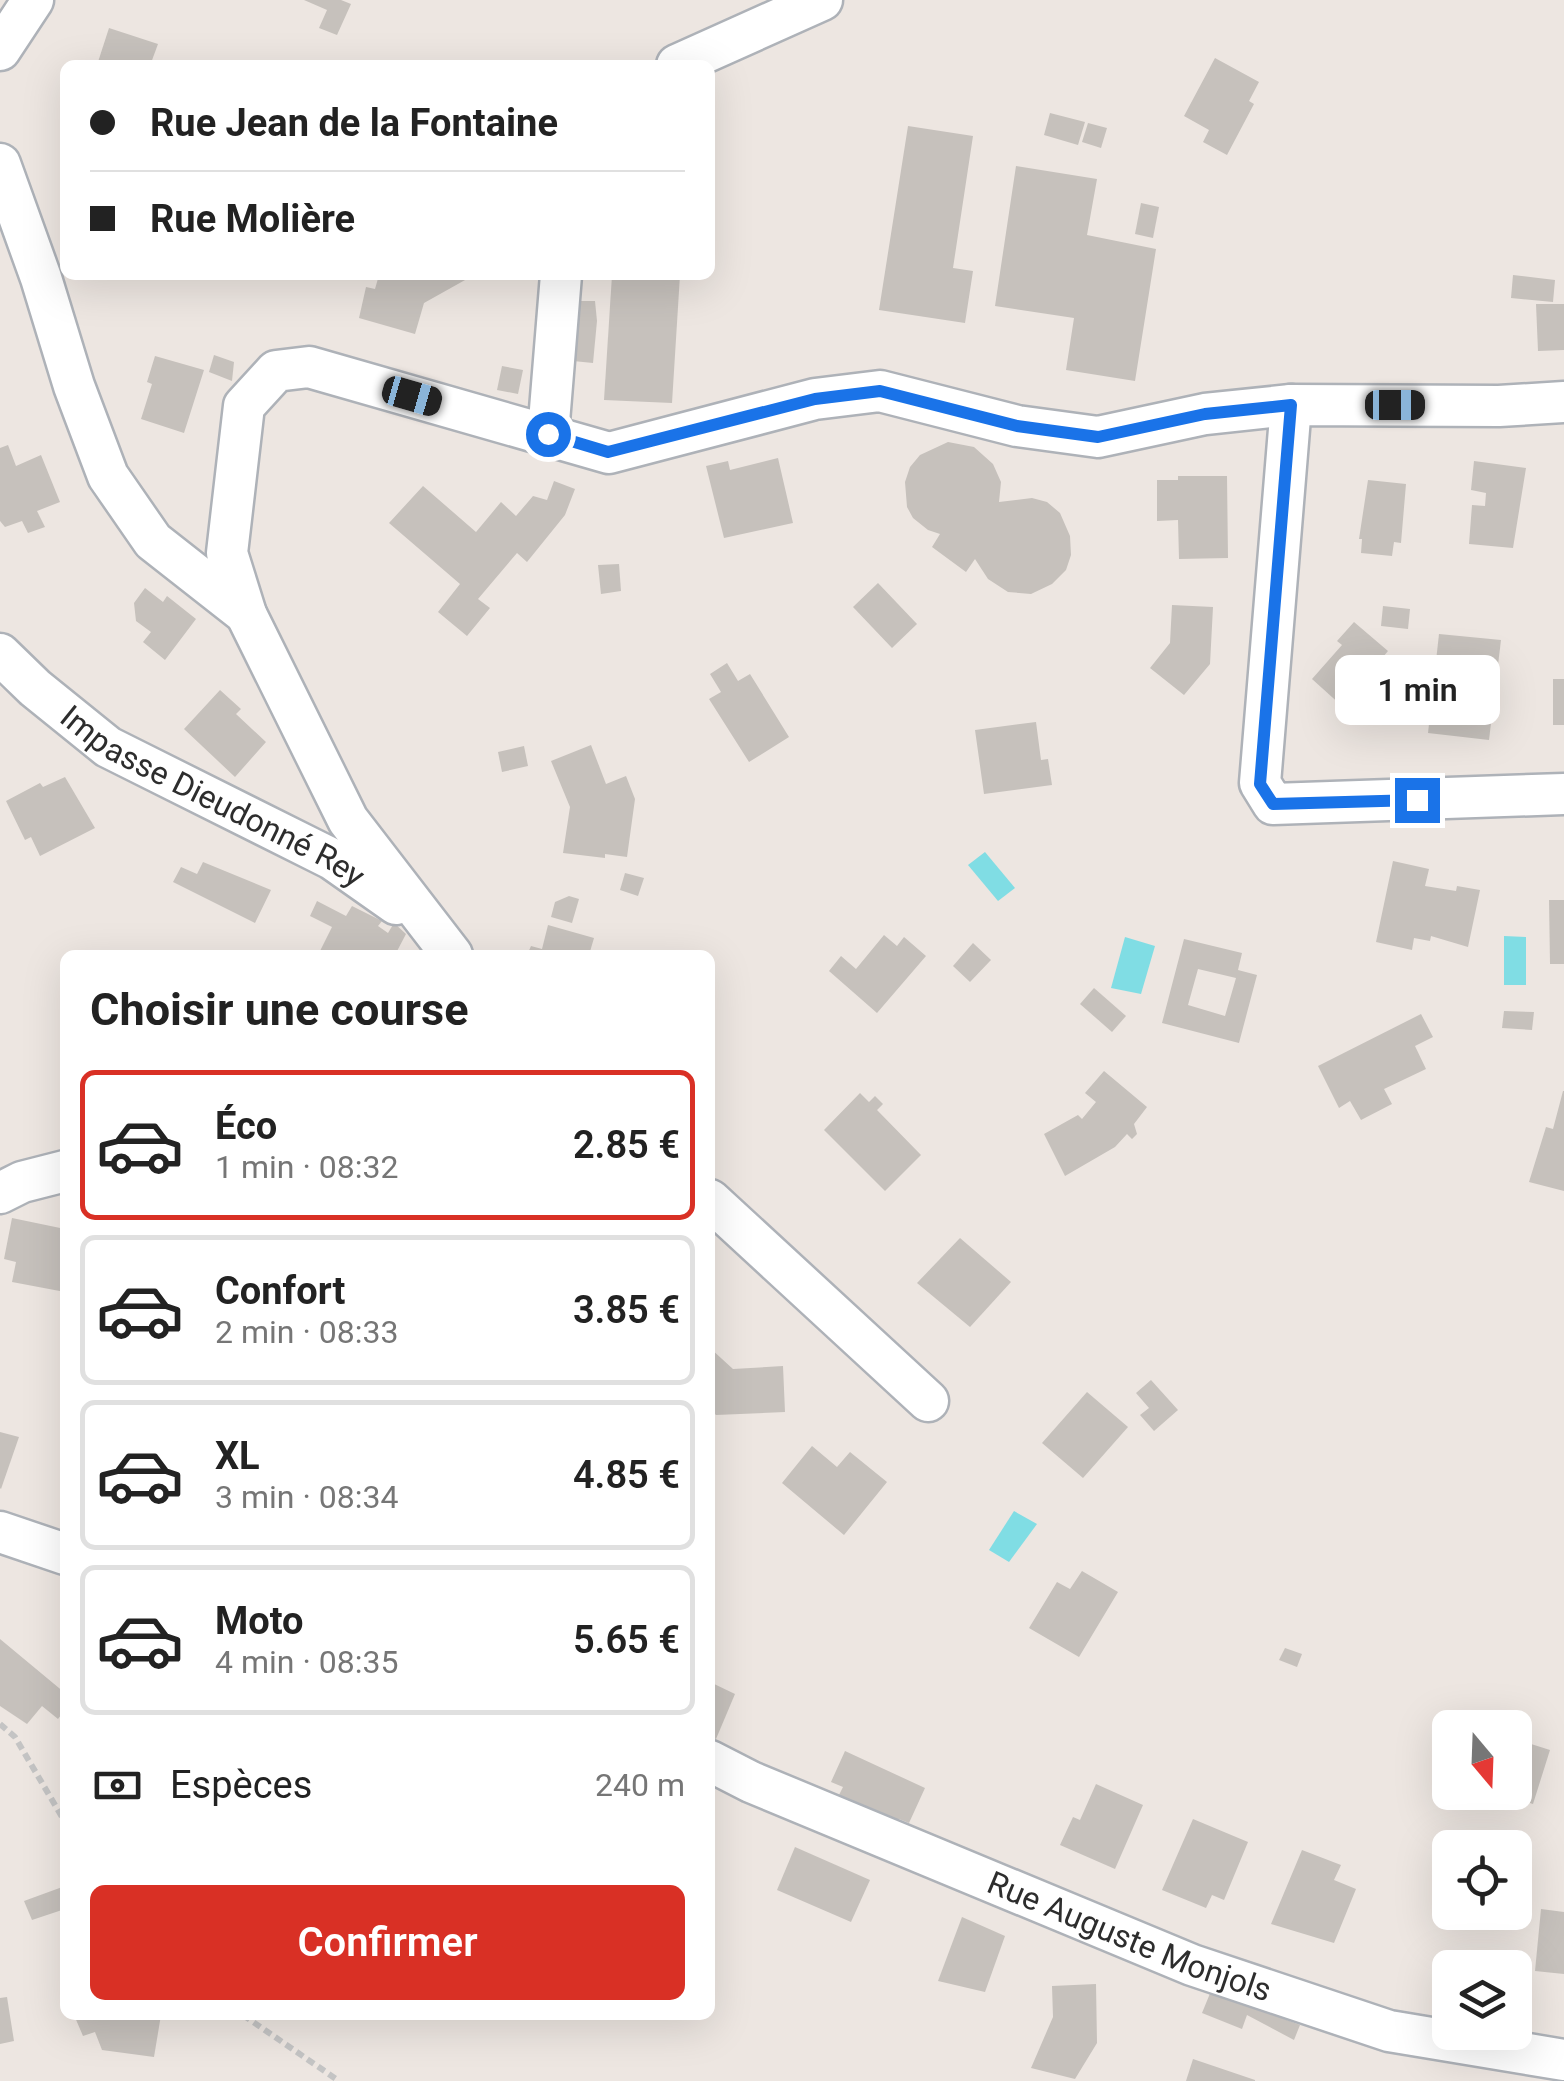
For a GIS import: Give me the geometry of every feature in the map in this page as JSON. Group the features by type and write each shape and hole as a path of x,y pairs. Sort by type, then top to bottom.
{"street":[{"path":"0,50 33,0"},
{"path":"689,60 822,0"},
{"path":"0,164 108,476 153,541 246,614"},
{"path":"548,434 561,280"},
{"path":"442,942 348,820 246,614 227,553 244,406 276,371 309,367 608,452 815,399 880,391 1017,426 1098,437 1205,414 1291,405 1500,406 1564,402"},
{"path":"1291,405 1260,784 1273,804 1564,794"},
{"name":"Impasse Dieudonné Rey","path":"0,654 108,748 332,858 442,942"},
{"path":"0,1192 60,1172"},
{"path":"715,1205 928,1401"},
{"path":"0,1532 60,1552"},
{"name":"Rue Auguste Monjols","path":"715,1763 751,1782 1192,1965 1389,2031 1564,2060"}],"path":[{"path":"0,1724 14,1736 60,1814"},
{"path":"250,2020 338,2081"}],"water":[{"path":"985,852 1015,888 998,901 968,865"},
{"path":"1504,936 1526,937 1526,985 1504,985"},
{"path":"1125,937 1155,946 1141,994 1111,988"},
{"path":"1014,1511 1037,1524 1009,1562 989,1550"}],"building":[{"path":"304,0 341,0 351,4 337,35 319,28 327,10"},
{"path":"109,28 158,44 152,60 99,60"},
{"path":"1215,58 1259,82 1249,101 1254,104 1227,155 1203,142 1209,130 1184,116"},
{"path":"1050,113 1085,122 1078,145 1044,135"},
{"path":"1088,123 1107,128 1101,148 1082,142"},
{"path":"908,126 973,136 953,268 973,271 965,323 879,310"},
{"path":"1016,166 1097,179 1087,235 1156,249 1135,381 1066,370 1074,318 995,306"},
{"path":"1141,203 1159,207 1153,238 1135,234"},
{"path":"1513,275 1555,280 1553,302 1511,298"},
{"path":"378,280 465,280 424,303 415,334 359,318 366,287 375,289"},
{"path":"612,280 680,280 672,403 604,400"},
{"path":"573,301 595,301 593,363 573,361"},
{"path":"1536,304 1564,304 1564,350 1538,351"},
{"path":"214,355 234,362 232,381 209,372"},
{"path":"155,356 204,370 184,433 141,419 152,384 147,382"},
{"path":"502,366 523,370 518,394 497,390"},
{"path":"948,442 974,447 993,464 1001,482 999,502 1032,498 1047,502 1060,513 1070,536 1071,555 1066,570 1052,584 1031,594 1008,592 988,579 975,559 966,572 932,547 940,534 913,518 907,507 905,482 920,455"},
{"path":"8,445 16,466 41,455 60,502 37,511 45,527 28,533 22,521 5,527 0,521 0,448"},
{"path":"778,458 793,523 724,538 706,466 728,461 730,470"},
{"path":"1474,461 1526,468 1513,548 1469,544 1472,505 1485,506 1486,493 1471,490"},
{"path":"1178,476 1227,476 1228,558 1179,559 1178,520 1157,521 1157,480 1178,480"},
{"path":"1368,480 1406,484 1401,543 1394,542 1392,556 1361,553 1359,539"},
{"path":"554,481 575,489 565,515 527,562 517,553 478,599 490,608 467,636 438,612 460,584 389,523 423,486 476,532 501,502 516,516 533,496 547,500"},
{"path":"619,564 621,591 601,594 598,565"},
{"path":"878,583 917,624 892,648 853,607"},
{"path":"145,588 163,602 167,596 196,619 165,660 143,642 151,632 136,621 134,603"},
{"path":"1172,605 1213,607 1210,664 1184,695 1150,668 1170,643"},
{"path":"1383,606 1410,609 1408,629 1381,626"},
{"path":"1354,622 1388,651 1372,670 1384,681 1353,716 1312,679 1342,645 1337,641"},
{"path":"1439,634 1501,640 1489,740 1428,733"},
{"path":"727,663 738,681 750,674 789,737 749,762 709,699 721,692 710,674"},
{"path":"1553,679 1564,679 1564,725 1553,725"},
{"path":"220,690 241,709 236,714 266,742 235,777 184,729"},
{"path":"1036,722 1041,760 1048,759 1052,785 984,794 975,730"},
{"path":"591,745 606,784 626,776 635,799 627,857 563,853 570,807 551,761"},
{"path":"524,746 528,766 502,772 498,752"},
{"path":"65,777 95,828 40,856 31,837 25,840 6,801 40,783 43,787"},
{"path":"1393,861 1429,869 1425,886 1480,890 1468,947 1431,936 1430,941 1414,938 1412,950 1376,942"},
{"path":"203,862 271,890 255,923 173,882 181,867 197,874"},
{"path":"625,873 644,878 638,896 620,890"},
{"path":"569,896 579,899 572,923 551,917 555,902"},
{"path":"1549,900 1564,900 1564,964 1550,964"},
{"path":"317,901 346,916 352,906 382,921 378,926 388,933 394,923 406,934 398,950 320,950 332,927 310,916"},
{"path":"548,925 594,938 590,950 529,950 531,946 542,949"},
{"path":"884,935 897,946 904,937 926,956 877,1013 829,971 841,956 856,969"},
{"path":"1184,939 1242,953 1238,970 1257,975 1239,1043 1162,1023","holes":["1198,969 1236,978 1225,1016 1188,1005"]},
{"path":"973,943 991,960 970,982 953,966"},
{"path":"1094,988 1126,1016 1112,1032 1080,1004"},
{"path":"1504,1011 1534,1012 1532,1030 1502,1028"},
{"path":"1421,1014 1433,1037 1415,1046 1426,1069 1384,1089 1392,1104 1361,1120 1350,1101 1339,1108 1318,1066"},
{"path":"1104,1071 1147,1107 1134,1124 1137,1134 1132,1139 1127,1134 1115,1147 1065,1176 1044,1134 1078,1115 1082,1119 1096,1102 1085,1093"},
{"path":"1563,1091 1564,1191 1529,1182 1546,1127 1553,1129"},
{"path":"860,1093 869,1102 875,1096 883,1104 877,1110 921,1155 885,1191 824,1130"},
{"path":"12,1218 60,1228 60,1291 12,1282 16,1262 4,1259"},
{"path":"960,1238 1011,1282 970,1327 917,1283"},
{"path":"715,1353 733,1369 783,1366 785,1412 716,1415"},
{"path":"1151,1380 1178,1410 1154,1431 1140,1415 1149,1408 1136,1393"},
{"path":"1087,1392 1128,1427 1083,1478 1042,1443"},
{"path":"0,1432 19,1437 1,1489 0,1488"},
{"path":"812,1446 837,1467 850,1452 887,1482 844,1535 782,1483"},
{"path":"1082,1571 1118,1592 1079,1657 1029,1628 1057,1582 1070,1589"},
{"path":"0,1639 60,1689 60,1716 58,1719 42,1706 27,1724 0,1706"},
{"path":"1285,1648 1302,1654 1297,1667 1279,1660"},
{"path":"715,1684 735,1694 715,1739"},
{"path":"1532,1744 1550,1750 1532,1804"},
{"path":"845,1751 925,1788 909,1823 899,1819 897,1822 839,1795 843,1787 831,1782"},
{"path":"1096,1784 1143,1805 1115,1869 1060,1845 1073,1817 1080,1820"},
{"path":"1193,1819 1248,1842 1224,1900 1212,1895 1206,1908 1162,1890"},
{"path":"795,1847 870,1880 851,1922 777,1890"},
{"path":"1302,1850 1341,1865 1334,1880 1356,1889 1334,1943 1271,1924"},
{"path":"60,1888 60,1911 32,1920 24,1901"},
{"path":"1541,1909 1564,1912 1564,1974 1535,1971"},
{"path":"962,1917 1005,1936 985,1992 938,1981"},
{"path":"1096,1984 1097,2043 1075,2079 1031,2068 1053,2017 1052,1986"},
{"path":"1211,1991 1300,2025 1294,2040 1247,2015 1242,2029 1202,2013"},
{"path":"7,1997 14,2041 0,2044 0,1998"},
{"path":"76,2020 160,2020 154,2057 102,2050 95,2032 83,2036"},
{"path":"1193,2059 1255,2080 1255,2081 1186,2081"}],"route":[{"path":"548,434 608,452 815,399 880,391 1017,426 1098,437 1205,414 1291,405 1260,784 1273,804 1417,800"}]}
